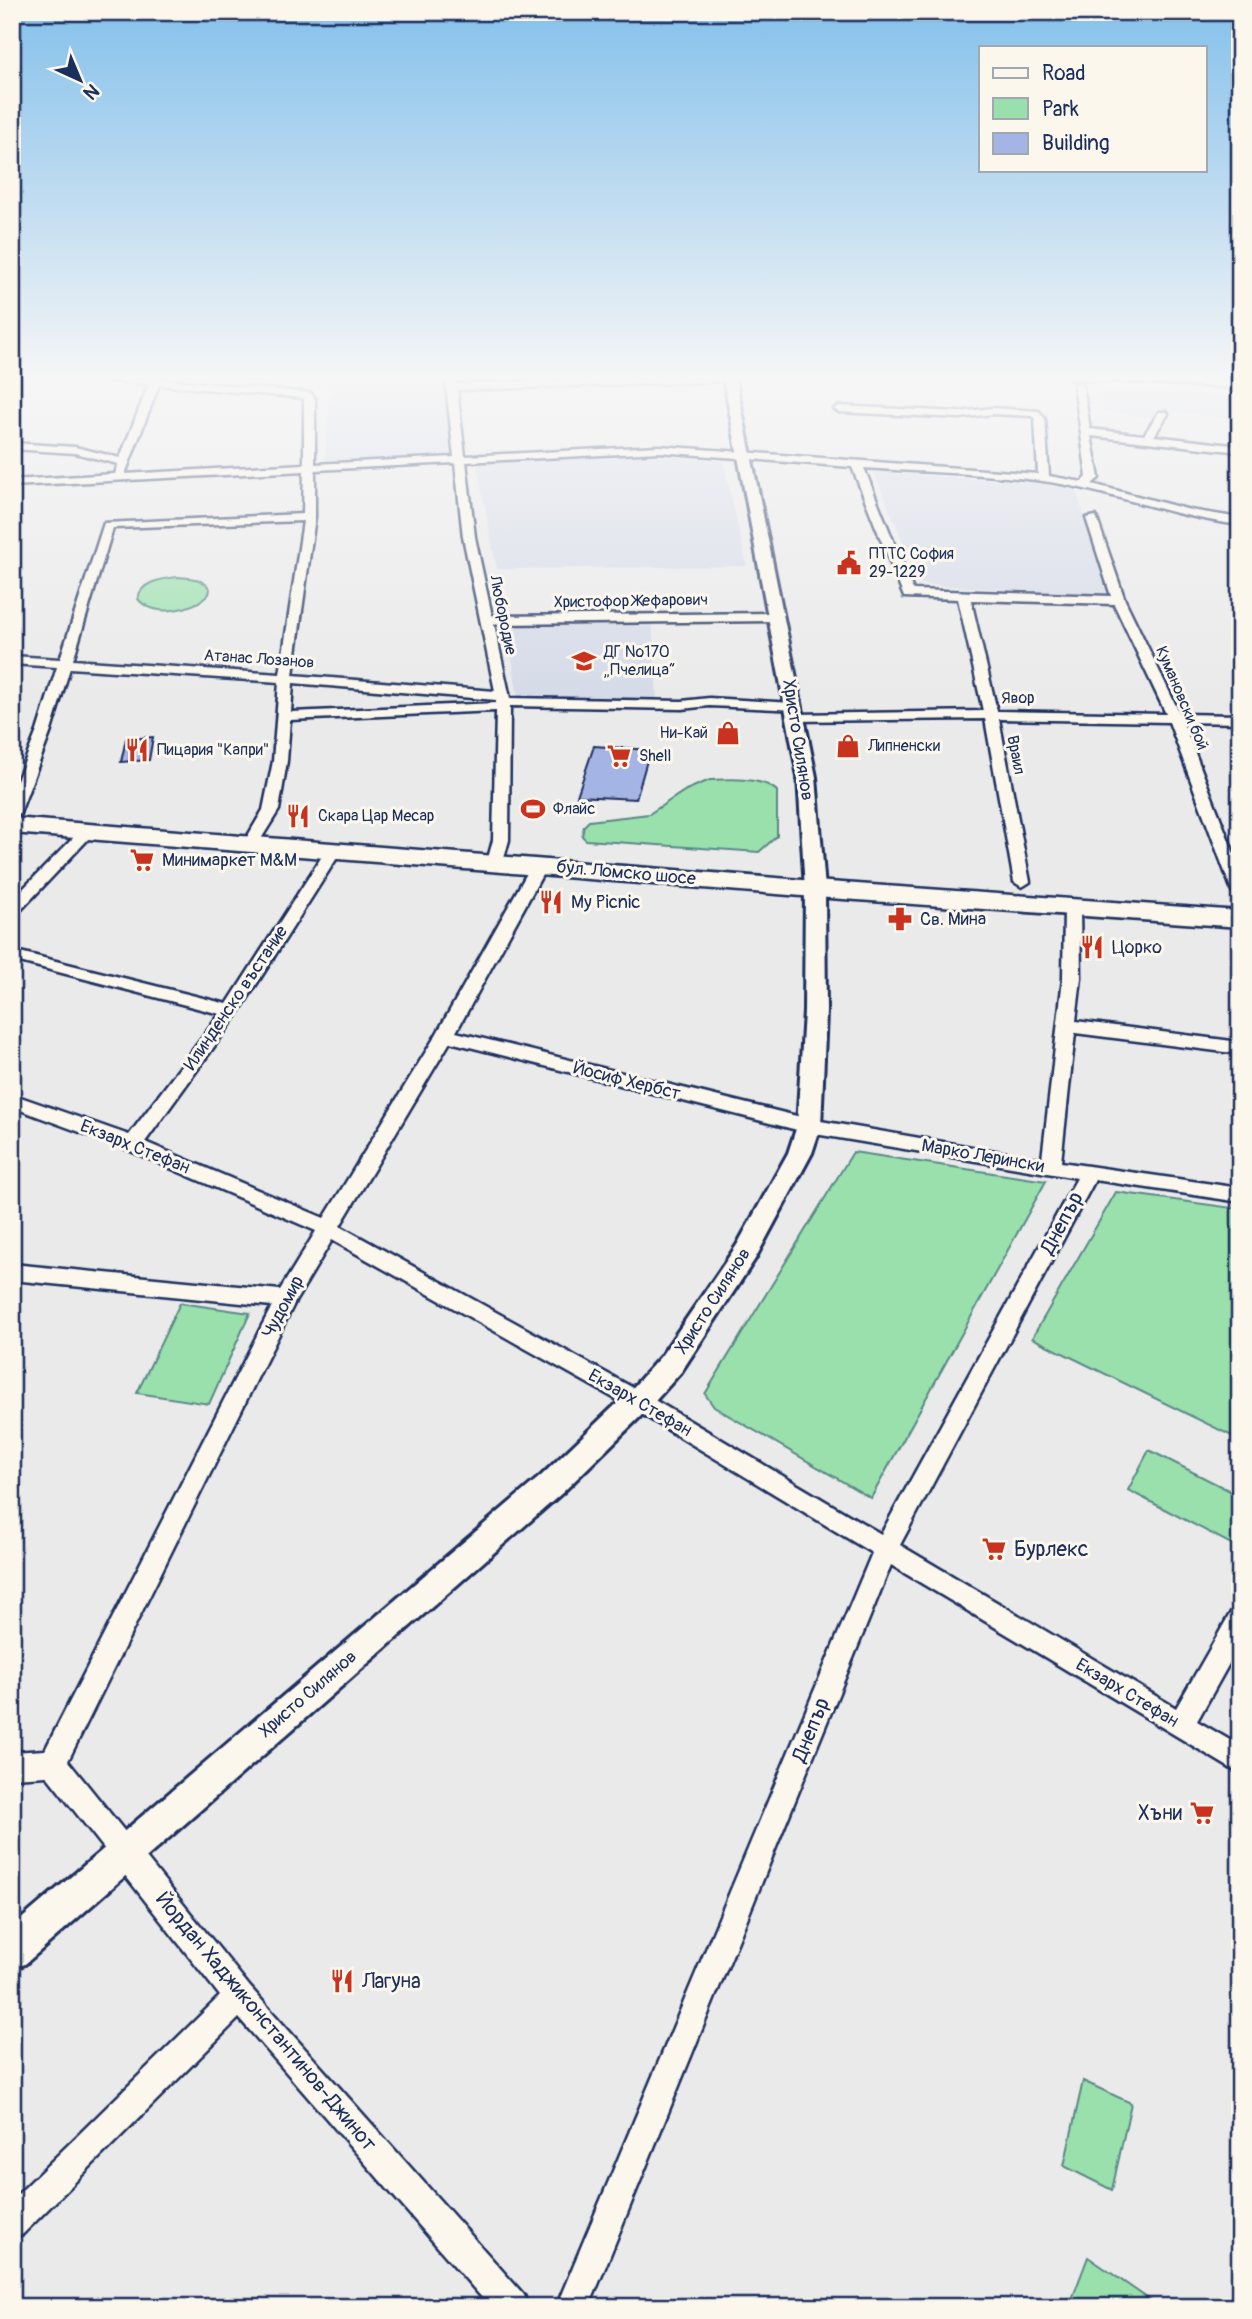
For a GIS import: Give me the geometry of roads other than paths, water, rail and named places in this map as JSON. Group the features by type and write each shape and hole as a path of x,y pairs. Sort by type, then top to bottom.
{"main road":[{"name":"бул. Ломско шосе","path":"12,825 815,889 1240,919"}],"street":[{"path":"251,844 271,810 280,761 289,643 309,517 309,484"},
{"name":"Любородие","path":"464,484 469,537 504,702 501,840 495,862"},
{"name":"Христо Силянов","path":"12,1951 552,1484 638,1401 671,1364 746,1252 783,1188 800,1153 809,1126 816,1012 815,889 807,777 749,484"},
{"path":"865,484 908,594 1119,600"},
{"path":"1100,484 1197,514 1240,522"},
{"path":"12,813 44,731 108,525 309,517"},
{"name":"Кумановски бой","path":"1092,518 1119,600 1174,716 1240,891"},
{"name":"Враил","path":"963,594 991,715 1022,881"},
{"name":"Христофор Жефарович","path":"485,620 777,617"},
{"name":"Атанас Лозанов","path":"12,660 286,678 504,702"},
{"path":"284,716 504,702"},
{"name":"Явор","path":"504,702 682,705 709,702 795,713 1174,716 1240,719"},
{"path":"12,911 88,831"},
{"name":"Илинденско въстание","path":"133,1144 231,1011 334,850"},
{"name":"Чудомир","path":"52,1763 286,1299 445,1035 539,866"},
{"name":"Днепър","path":"1051,1167 1072,978 1072,906"},
{"path":"12,955 231,1011"},
{"path":"1068,1026 1240,1048"},
{"name":"Йосиф Хербст","path":"445,1035 809,1126"},
{"name":"Екзарх Стефан","path":"12,1100 133,1144 328,1228 638,1401 1240,1761"},
{"name":"Марко Лерински","path":"809,1126 1051,1167 1240,1195"},
{"name":"Днепър","path":"572,2307 885,1550 1089,1173"},
{"path":"12,1272 286,1299"},
{"path":"1181,1724 1240,1620"},
{"path":"12,1765 52,1763"},
{"name":"Йордан Хаджиконстантинов-Джинот","path":"52,1763 240,1997 512,2307"},
{"path":"12,2223 240,1997"}],"place":[{"name":"ПТТС София 29-1229","path":"849,563"},
{"name":"ДГ №170 „Пчелица“","path":"584,661"},
{"name":"Ни-Кай","path":"728,733"},
{"name":"Липненски","path":"848,746"},
{"name":"Пицария \"Капри\"","path":"137,750"},
{"name":"Shell","path":"619,756"},
{"name":"Флайс","path":"533,809"},
{"name":"Скара Цар Месар","path":"298,816"},
{"name":"Минимаркет М&М","path":"142,860"},
{"name":"My Picnic","path":"551,902"},
{"name":"Св. Мина","path":"900,919"},
{"name":"Цорко","path":"1092,947"},
{"name":"Бурлекс","path":"994,1549"},
{"name":"Хъни","path":"1202,1813"},
{"name":"Лагуна","path":"342,1981"}]}
